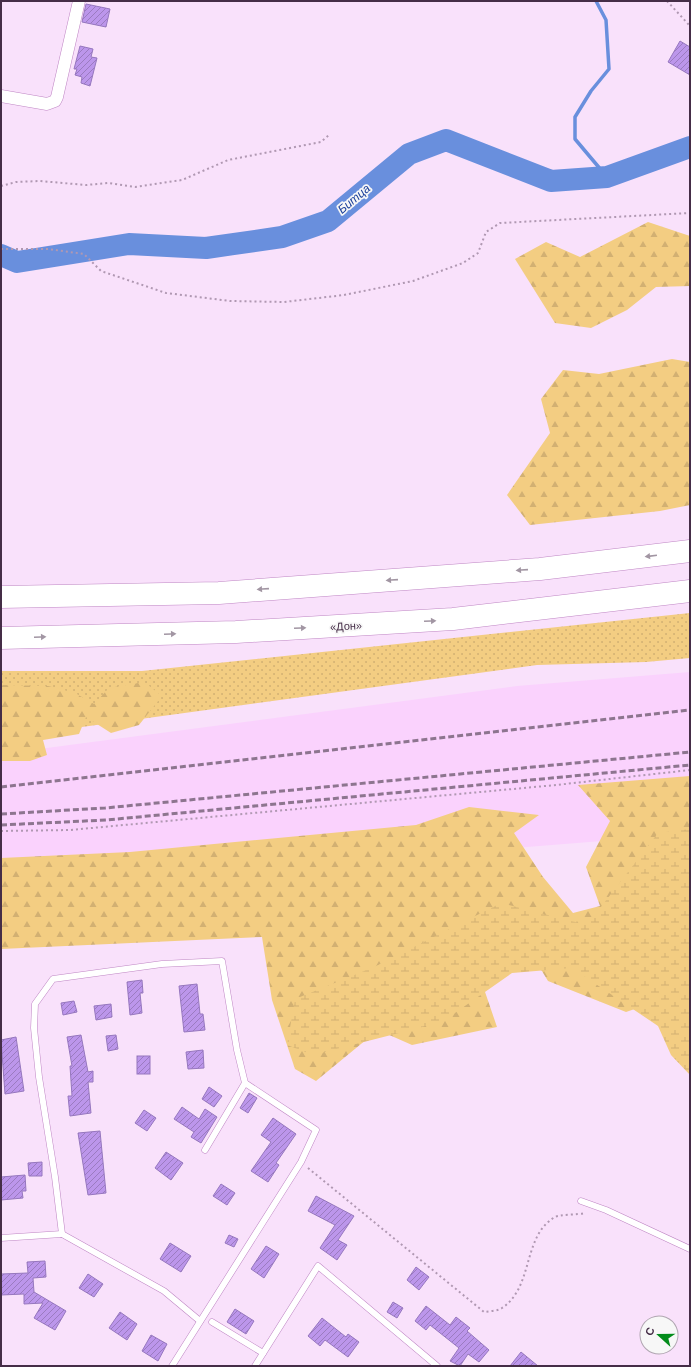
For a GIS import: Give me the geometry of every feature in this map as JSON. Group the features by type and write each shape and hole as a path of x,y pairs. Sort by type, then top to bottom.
{"highway":[{"path":"1,597 218,592 540,569 690,551"},
{"name":"«Дон»","path":"1,638 236,632 453,619 690,591"}],"street":[{"path":"1,96 46,104 55,101 79,1"}],"lane":[{"path":"62,1234 55,1177 39,1077 34,1028 34,1004 53,979 162,964 222,961 237,1050 245,1083 316,1130 301,1162 172,1366"},
{"path":"205,1150 245,1083"},
{"path":"581,1201 606,1210 690,1249"},
{"path":"1,1238 62,1234 164,1291 200,1321"},
{"path":"255,1366 318,1266 437,1366"},
{"path":"212,1322 263,1353"}],"path":[{"path":"667,1 690,26"},
{"path":"1,186 16,182 40,181 86,185 108,182 135,187 182,180 228,160 321,142 329,135"},
{"path":"1,249 48,250 84,254 101,271 166,293 230,301 284,302 344,295 413,281 463,263 478,253 486,232 500,223 690,213"},
{"path":"1,831 70,830 556,785 690,770"},
{"path":"301,1162 484,1312 502,1309 519,1290 539,1231 556,1216 577,1215 592,1210 606,1210"}],"shaded area":[{"path":"690,672 690,834 1,889 1,754 517,686"}],"green space":[{"path":"648,222 690,236 690,286 656,287 627,310 591,328 555,323 515,259 546,242 580,257"},
{"path":"672,359 690,362 690,505 660,511 530,525 507,495 550,433 541,399 563,370 599,374"},
{"path":"690,613 690,658 646,662 537,665 1,738 1,671 142,671"},
{"path":"144,682 162,696 139,725 111,733 86,717 79,734 43,740 47,755 30,761 1,761 1,685 48,686 75,693 94,704 109,688"},
{"path":"690,776 690,990 626,1012 548,981 531,953 483,986 497,1027 412,1045 378,1030 316,1081 295,1069 272,1000 262,937 1,949 1,858 130,852 416,825 469,807 539,815 514,833 543,877 573,913 600,906 586,867 610,821 578,785"},
{"path":"690,829 690,1075 671,1055 658,1026 572,968 512,973 442,1022 313,1055 287,1045 295,999 374,967 501,903 587,925 658,833"}],"building":[{"path":"86,4 110,9 106,27 82,22"},
{"path":"680,41 690,47 690,75 668,62"},
{"path":"80,46 93,49 91,57 97,58 90,86 81,83 82,77 75,75 77,69 74,69"},
{"path":"142,980 143,993 140,993 142,1013 130,1015 127,982"},
{"path":"197,984 200,1014 203,1014 205,1030 184,1032 179,986"},
{"path":"74,1001 77,1012 63,1015 61,1003"},
{"path":"111,1004 112,1017 96,1020 94,1006"},
{"path":"81,1035 88,1072 93,1071 93,1082 88,1082 91,1113 70,1116 68,1096 72,1096 70,1066 72,1066 67,1037"},
{"path":"116,1035 118,1049 108,1051 106,1036"},
{"path":"16,1037 24,1091 5,1094 1,1040"},
{"path":"203,1050 204,1068 188,1069 186,1052"},
{"path":"137,1056 150,1056 150,1074 137,1074"},
{"path":"209,1087 222,1096 214,1107 202,1099"},
{"path":"249,1093 257,1098 248,1113 240,1108"},
{"path":"182,1107 199,1119 205,1109 217,1117 201,1143 191,1137 194,1132 174,1119"},
{"path":"144,1110 156,1118 147,1131 135,1123"},
{"path":"273,1118 296,1134 276,1163 279,1165 268,1182 251,1171 271,1142 261,1135"},
{"path":"100,1131 106,1193 88,1195 78,1133"},
{"path":"166,1152 183,1163 171,1180 155,1168"},
{"path":"42,1162 42,1176 29,1176 28,1163"},
{"path":"25,1175 26,1191 22,1191 23,1198 1,1200 1,1177"},
{"path":"221,1184 235,1193 227,1205 213,1196"},
{"path":"316,1196 354,1216 338,1240 347,1245 337,1260 320,1248 335,1225 308,1211"},
{"path":"229,1235 238,1239 234,1247 225,1243"},
{"path":"170,1243 191,1256 181,1272 160,1259"},
{"path":"266,1246 279,1254 264,1278 251,1269"},
{"path":"45,1261 46,1277 33,1278 34,1292 66,1311 55,1330 34,1318 43,1303 24,1304 24,1294 1,1295 1,1274 28,1273 27,1262"},
{"path":"416,1267 429,1277 419,1290 407,1280"},
{"path":"88,1274 103,1284 94,1297 79,1288"},
{"path":"393,1302 403,1308 397,1318 387,1312"},
{"path":"426,1306 450,1325 456,1317 470,1328 467,1331 489,1350 479,1362 468,1354 460,1366 450,1361 459,1348 430,1325 426,1330 415,1321"},
{"path":"235,1309 254,1321 246,1334 227,1322"},
{"path":"120,1312 137,1324 127,1340 109,1328"},
{"path":"322,1318 346,1337 348,1334 359,1342 348,1357 325,1340 320,1346 308,1336"},
{"path":"151,1335 167,1344 158,1361 142,1351"},
{"path":"521,1352 538,1366 510,1366"}],"waterway":[{"path":"596,1 606,20 609,69 591,91 575,117 575,139 607,177"},
{"name":"Битца","path":"1,255 17,262 129,244 206,248 282,237 328,221 409,154 446,140 551,181 607,177 690,147"}],"railway":[{"path":"1,787 690,710"},
{"path":"1,814 105,808 690,752"},
{"path":"1,825 106,820 690,765"}]}
